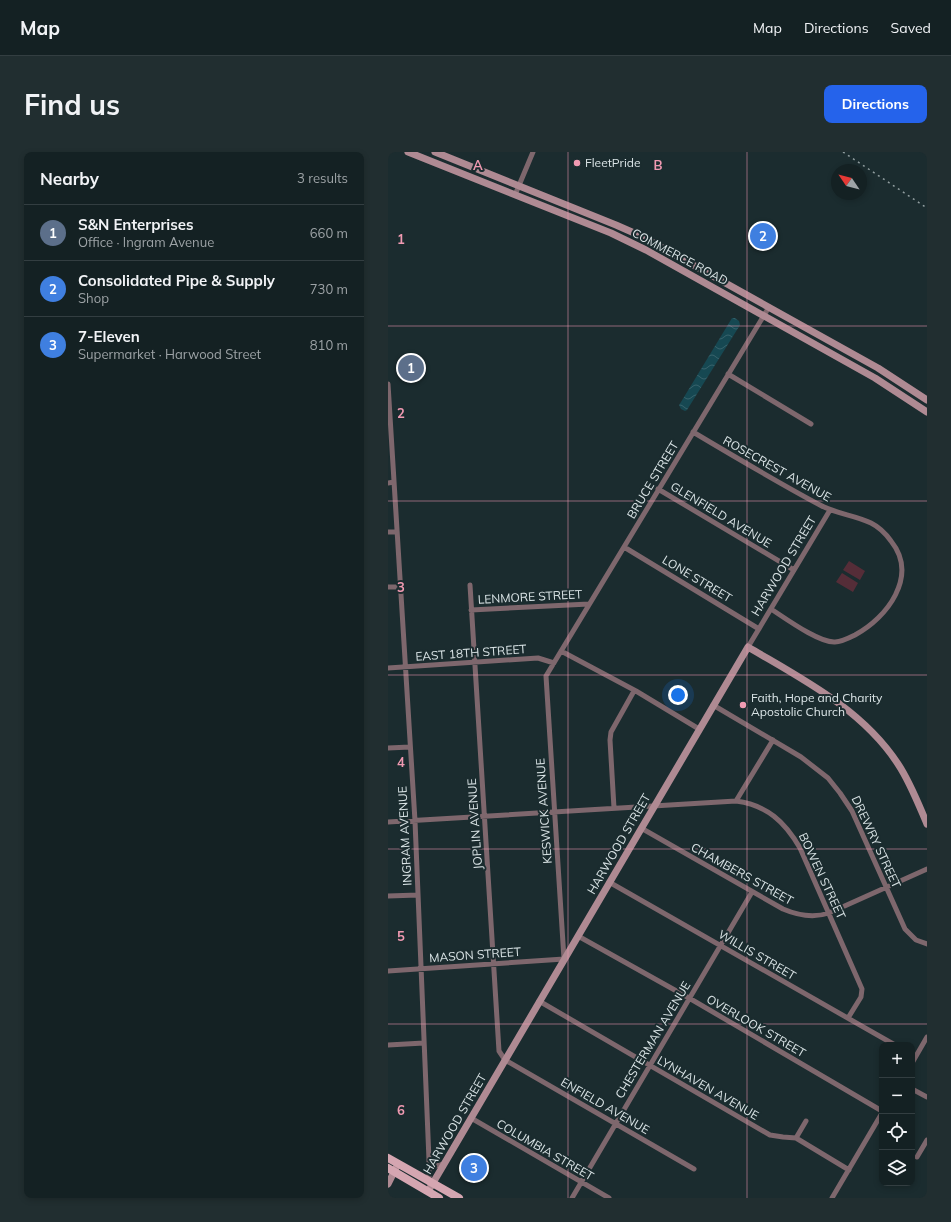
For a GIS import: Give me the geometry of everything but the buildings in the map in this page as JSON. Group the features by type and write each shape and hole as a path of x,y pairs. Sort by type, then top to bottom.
{"main road":[{"name":"COMMERCE ROAD","path":"408,152 611,234 639,247 882,382 927,412"},
{"name":"COMMERCE ROAD","path":"435,152 634,232 878,368 927,400"},
{"name":"HARWOOD STREET","path":"428,1192 431,1182 444,1164 748,647"},
{"path":"748,647 823,691 873,733 904,774 927,824"},
{"path":"388,1158 459,1198"},
{"path":"388,1184 391,1170 398,1164"},
{"path":"391,1170 439,1198"}],"street":[{"path":"515,195 533,152"},
{"name":"BRUCE STREET","path":"554,663 769,306"},
{"path":"728,374 811,424"},
{"name":"INGRAM AVENUE","path":"388,384 415,821 431,1182"},
{"name":"ROSECREST AVENUE","path":"693,432 821,506 871,523 883,532 892,542 899,554 902,565 902,578 898,590 885,611 874,623 861,632 848,638 835,642 822,640 771,609"},
{"path":"388,483 394,482"},
{"name":"GLENFIELD AVENUE","path":"658,489 794,570"},
{"name":"HARWOOD STREET","path":"748,647 830,510"},
{"path":"388,532 396,532"},
{"name":"LONE STREET","path":"624,547 759,629"},
{"name":"JOPLIN AVENUE","path":"470,585 499,1051 505,1060"},
{"path":"388,587 400,586"},
{"name":"LENMORE STREET","path":"471,610 589,604"},
{"path":"561,651 699,729"},
{"name":"EAST 18TH STREET","path":"388,668 538,658 554,663"},
{"name":"KESWICK AVENUE","path":"554,663 546,678 564,959"},
{"path":"614,808 610,740 611,732 634,691"},
{"name":"DREWRY STREET","path":"713,705 772,740 814,767 828,778 840,793 856,820 908,933 916,940 927,944"},
{"path":"736,801 772,740"},
{"path":"388,748 410,747"},
{"name":"BOWEN STREET","path":"388,822 736,801 769,812 779,819 800,848 862,989 860,997 848,1018"},
{"name":"CHAMBERS STREET","path":"641,828 752,892 783,909 796,914 819,916 829,913 927,869"},
{"name":"WILLIS STREET","path":"609,882 890,1042"},
{"name":"CHESTERMAN AVENUE","path":"572,1198 752,892"},
{"path":"388,896 418,895"},
{"name":"OVERLOOK STREET","path":"578,936 689,998 879,1110"},
{"name":"MASON STREET","path":"388,971 564,959"},
{"name":"LYNHAVEN AVENUE","path":"539,1002 770,1135 796,1138 849,1170"},
{"path":"915,1055 927,1037"},
{"path":"388,1045 424,1042"},
{"name":"ENFIELD AVENUE","path":"505,1060 694,1169"},
{"path":"915,1091 927,1097"},
{"path":"832,1198 881,1114"},
{"name":"COLUMBIA STREET","path":"471,1118 609,1198"},
{"path":"796,1138 806,1121"},
{"path":"917,1157 927,1140"},
{"path":"429,1160 431,1164 435,1166 444,1164"}],"shaded area":[{"path":"849,561 865,571 860,580 843,570"},
{"path":"842,573 858,583 853,592 836,582"}],"water":[{"path":"732,318 739,321 740,325 687,410 685,411 681,409 679,405"}],"railway":[{"path":"843,152 927,208"}],"place":[{"name":"FleetPride","path":"577,163"},
{"name":"Consolidated Pipe & Supply","path":"763,236"},
{"name":"S&N Enterprises","path":"411,368"},
{"name":"Faith, Hope and Charity Apostolic Church","path":"743,705"},
{"name":"7-Eleven","path":"474,1168"}]}
